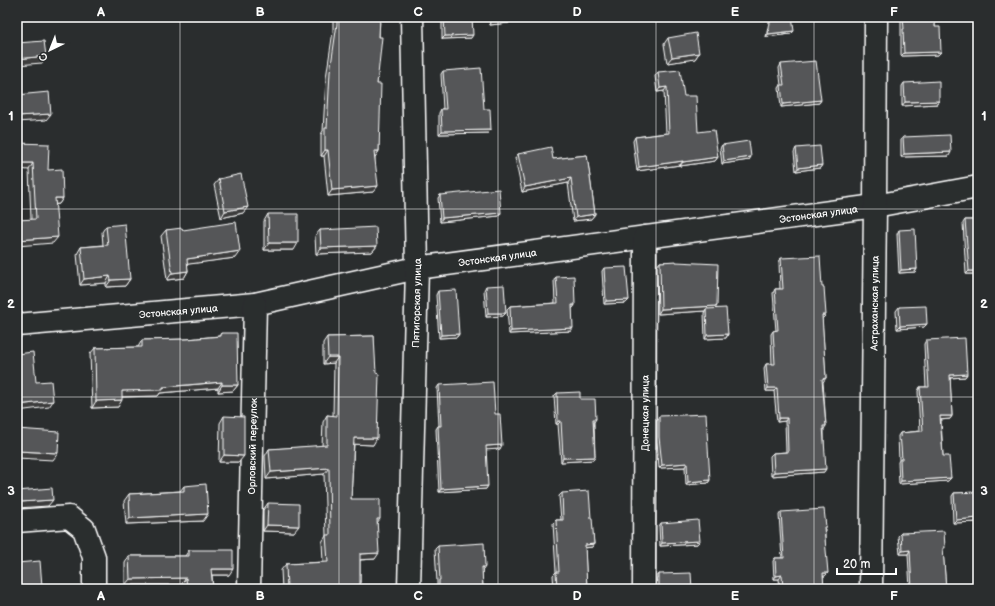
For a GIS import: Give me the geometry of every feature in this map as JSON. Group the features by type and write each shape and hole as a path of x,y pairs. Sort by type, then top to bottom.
{"street":[{"name":"Пятигорская улица","path":"408,589 417,268 412,17"},
{"name":"Астраханская улица","path":"871,589 876,17"},
{"name":"Эстонская улица","path":"17,325 255,304 417,268 875,206 978,187"},
{"name":"Донецкая улица","path":"644,589 645,237"},
{"name":"Орловский переулок","path":"250,589 255,304"},
{"path":"17,521 69,517 84,529 94,557 94,589"}],"building":[{"path":"337,17 380,17 379,37 382,37 377,84 381,84 379,151 374,151 378,186 332,190 328,150 325,150 325,128 327,128 330,72"},
{"path":"444,17 472,17 473,35 445,36"},
{"path":"491,17 511,17 511,20 492,21"},
{"path":"771,17 792,17 794,31 768,34"},
{"path":"903,17 935,17 935,27 940,27 941,52 904,53"},
{"path":"696,33 699,53 672,57 668,38"},
{"path":"44,41 46,56 17,59 17,43"},
{"path":"816,61 821,100 783,104 781,85 784,85 781,64"},
{"path":"481,68 484,109 490,109 491,130 442,131 441,109 446,109 443,71"},
{"path":"680,70 684,96 696,96 698,132 714,130 718,157 639,167 635,137 669,133 667,87 660,88 658,72"},
{"path":"939,81 939,101 905,102 904,83"},
{"path":"49,92 51,114 17,116 17,95"},
{"path":"950,135 951,152 904,154 903,137"},
{"path":"749,141 751,157 724,161 722,145"},
{"path":"17,143 49,144 48,170 62,169 63,198 55,198 58,237 17,240 17,220 36,219 33,163 17,163"},
{"path":"820,146 822,165 798,168 796,148"},
{"path":"551,147 553,159 587,155 595,214 576,217 571,178 525,187 518,154"},
{"path":"241,174 248,207 225,211 219,179"},
{"path":"499,189 501,213 442,218 440,195"},
{"path":"268,214 298,214 298,243 269,243"},
{"path":"965,220 978,220 978,271 969,271"},
{"path":"236,222 240,251 187,259 188,271 172,273 166,230 182,228 183,230"},
{"path":"125,224 130,279 111,280 110,276 84,279 81,247 108,245 106,226"},
{"path":"376,227 377,246 321,248 320,230"},
{"path":"915,229 917,269 901,270 899,230"},
{"path":"820,256 826,315 822,315 826,378 822,379 826,426 823,426 826,469 774,472 773,453 788,452 787,418 779,418 777,388 768,388 766,364 775,364 773,331 778,330 775,289 783,289 781,258"},
{"path":"676,261 718,264 717,306 661,309 660,262"},
{"path":"626,267 629,300 606,301 604,268"},
{"path":"574,276 575,305 572,305 573,328 511,331 510,306 558,303 556,277"},
{"path":"504,285 506,313 488,313 486,286"},
{"path":"456,290 459,334 441,335 438,291"},
{"path":"926,306 927,324 900,326 899,307"},
{"path":"726,308 728,334 707,335 706,309"},
{"path":"221,333 237,333 238,385 222,385 222,382 163,387 163,390 122,391 122,400 96,401 95,348 142,347 142,340 187,339 221,336"},
{"path":"374,336 376,373 379,374 377,438 354,438 351,499 380,499 380,519 377,519 379,553 360,554 360,589 287,589 286,564 328,562 326,535 330,535 329,468 271,472 269,449 327,445 327,415 337,416 338,357 328,357 327,337"},
{"path":"965,338 967,374 950,375 952,416 940,416 943,456 949,456 951,478 901,481 900,459 902,459 900,433 923,431 920,387 929,387 926,340"},
{"path":"33,352 36,382 51,381 53,401 17,405 17,354"},
{"path":"493,382 495,414 500,414 502,445 486,446 488,486 441,489 438,426 441,426 439,385"},
{"path":"580,392 580,399 595,399 596,419 593,419 595,457 563,458 561,421 558,421 557,393"},
{"path":"706,414 710,480 688,482 687,463 662,465 659,437 659,416"},
{"path":"224,416 244,417 244,456 224,455"},
{"path":"17,429 59,432 58,453 17,451"},
{"path":"206,484 208,514 130,518 129,494 184,491 184,486"},
{"path":"52,488 53,500 17,503 17,491"},
{"path":"589,491 594,544 585,545 587,589 557,589 556,572 559,572 556,520 563,520 562,493"},
{"path":"978,492 978,518 956,520 954,493"},
{"path":"268,503 299,504 299,526 267,525"},
{"path":"824,509 828,573 823,573 824,589 783,589 782,575 776,576 775,558 784,558 781,512"},
{"path":"698,520 700,541 662,543 661,523"},
{"path":"944,531 945,548 943,548 946,589 912,589 910,550 902,551 901,533"},
{"path":"484,543 485,567 482,567 483,589 439,589 440,580 438,546"},
{"path":"189,550 233,550 233,569 211,569 213,589 187,589 186,578 130,579 129,556 189,556"},
{"path":"40,561 42,586 17,588 17,563"},
{"path":"691,573 692,589 658,589 659,574"}]}
